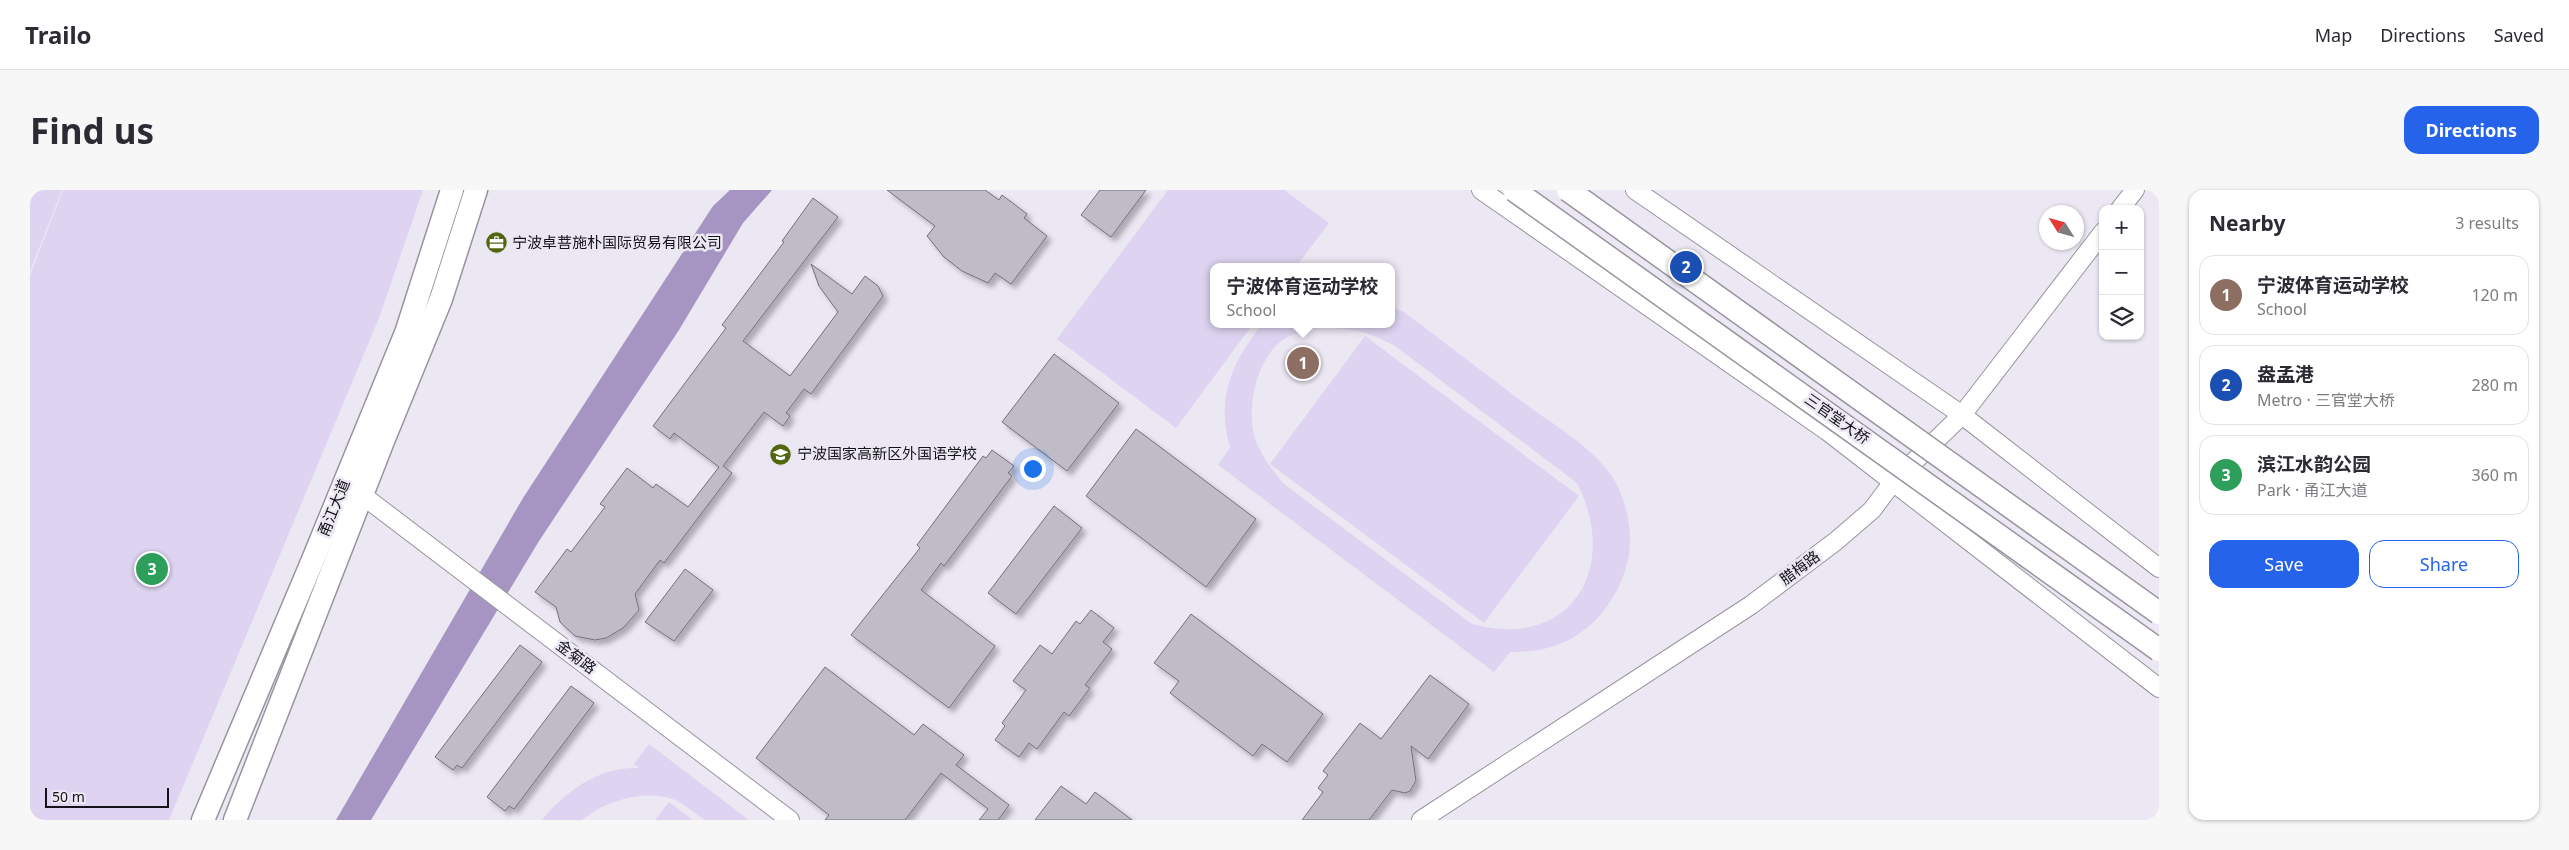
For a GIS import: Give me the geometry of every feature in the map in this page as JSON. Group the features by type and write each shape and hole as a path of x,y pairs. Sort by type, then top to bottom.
{"main road":[{"name":"甬江大道","path":"203,820 406,333 452,190"},
{"name":"甬江大道","path":"235,820 441,299 476,190"},
{"name":"三官堂大桥","path":"1514,190 2159,650"},
{"name":"三官堂大桥","path":"1568,190 2159,613"}],"street":[{"path":"1481,190 1827,431 2159,688"},
{"path":"1635,190 1962,415 2159,568"},
{"path":"2123,205 2135,190"},
{"name":"腊梅路","path":"1421,820 1751,605 1872,510 1893,482 1962,415 2099,237"},
{"name":"金菊路","path":"362,495 790,820"}],"shaded area":[{"path":"30,190 62,190 30,271"},
{"path":"63,190 423,190 379,318 169,820 30,820 30,275"},
{"path":"730,190 772,190 743,223 679,330 539,541 371,820 336,820 523,498 713,206"},
{"path":"1168,190 1284,190 1329,223 1299,263 1210,263 1210,328 1250,328 1176,428 1057,339"},
{"path":"1395,308 1404,312 1578,442 1611,475 1624,502 1630,531 1630,546 1624,574 1618,588 1601,615 1579,634 1567,641 1540,650 1510,652 1494,672 1218,465 1230,448 1225,413 1229,382 1242,353 1259,328 1316,328 1288,337 1280,342 1265,361 1255,385 1252,411 1254,435 1263,455 1279,479 1472,624 1507,629 1537,625 1561,613 1578,595 1589,572 1593,544 1589,514 1577,483 1395,346 1366,333 1348,329 1327,328 1395,328"},
{"path":"1365,336 1579,496 1484,623 1270,464"},
{"path":"649,744 749,820 706,820 673,799 650,795 613,802 591,813 582,820 542,820 562,799 584,782 610,771 639,768 634,764"},
{"path":"669,802 693,820 655,820"}],"building":[{"path":"887,190 985,190 999,200 1002,195 1027,214 1024,218 1047,236 1011,284 995,273 988,283 962,271 944,257 927,236 935,226"},
{"path":"1100,190 1146,190 1111,237 1081,215"},
{"path":"813,198 838,217 743,341 790,376 838,312 819,286 811,264 852,294 865,276 878,286 883,296 811,394 804,389 786,413 790,416 783,426 764,412 723,466 732,473 664,563 660,560 635,594 639,610 623,628 606,638 595,640 575,636 560,622 556,607 535,592 567,549 571,552 605,507 600,504 627,468 653,488 656,484 688,507 719,467 674,433 670,439 653,426 726,328 722,325 784,242 782,241"},
{"path":"1054,354 1119,403 1067,471 1002,422"},
{"path":"1136,429 1256,519 1206,587 1086,496"},
{"path":"992,450 1014,466 1008,473 1012,476 944,566 941,563 921,590 995,646 949,708 851,635 920,548 917,545 983,456 986,458"},
{"path":"1054,506 1082,528 1016,614 988,593"},
{"path":"685,569 713,590 674,641 645,622"},
{"path":"1091,610 1114,628 1103,642 1112,649 1085,685 1090,688 1069,716 1064,712 1037,749 1029,743 1019,757 995,740 1005,726 1002,723 1026,690 1013,681 1040,645 1052,654 1076,621 1080,624"},
{"path":"1191,614 1323,714 1287,762 1262,744 1253,756 1170,693 1179,681 1154,663"},
{"path":"520,645 542,662 462,768 457,765 453,770 435,757"},
{"path":"825,667 914,735 923,724 964,755 956,765 1009,805 998,820 979,820 988,809 941,773 905,820 825,820 829,815 756,758"},
{"path":"1430,675 1469,704 1428,759 1411,746 1416,781 1410,791 1405,793 1392,790 1369,820 1302,820 1323,792 1318,788 1328,775 1323,771 1360,723 1381,739"},
{"path":"571,686 594,703 514,809 509,806 505,811 487,797"},
{"path":"1061,786 1086,804 1095,792 1132,820 1035,820"}],"place":[{"name":"宁波卓菩施朴国际贸易有限公司","path":"496,243"},
{"name":"盎孟港","path":"1686,267"},
{"name":"宁波体育运动学校","path":"1303,363"},
{"name":"宁波国家高新区外国语学校","path":"781,454"},
{"name":"滨江水韵公园","path":"152,569"}]}
